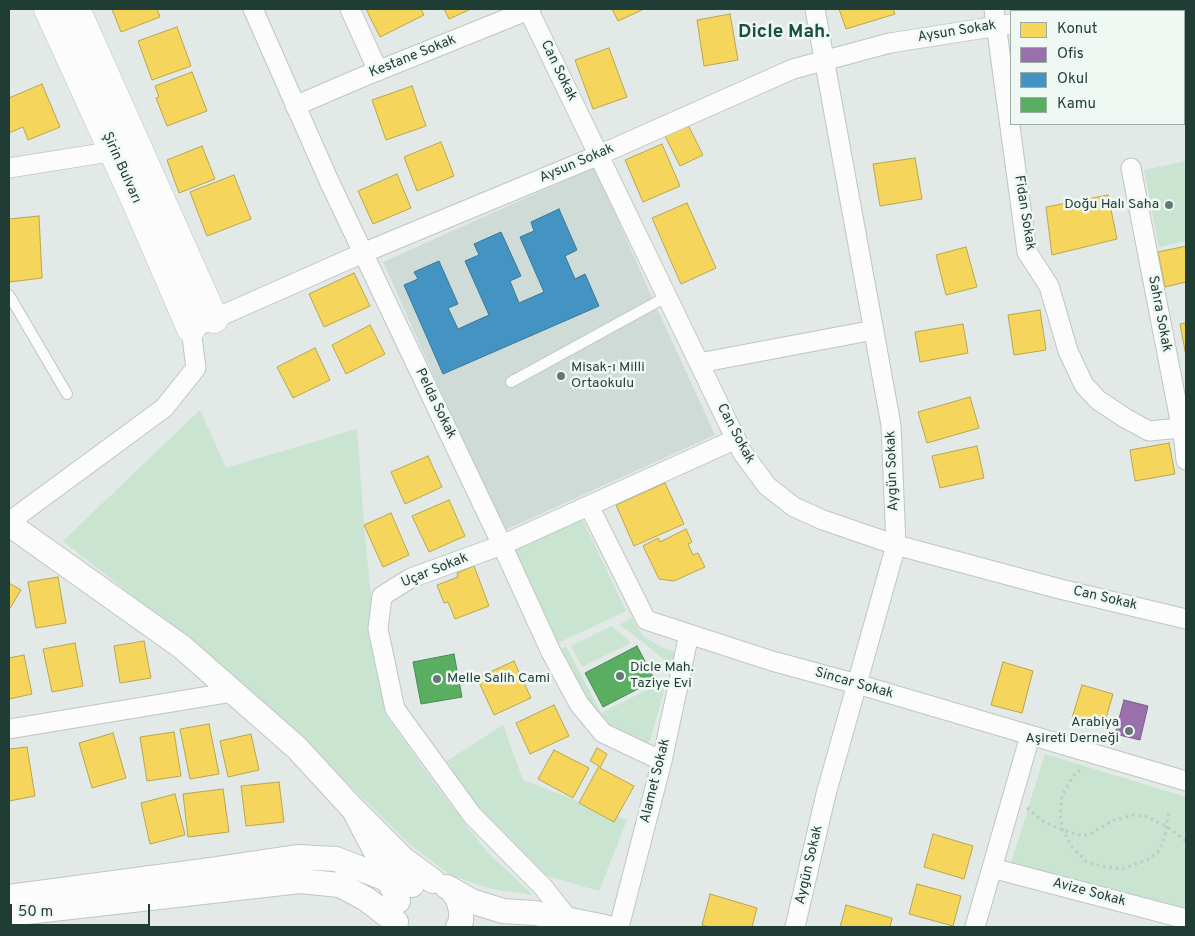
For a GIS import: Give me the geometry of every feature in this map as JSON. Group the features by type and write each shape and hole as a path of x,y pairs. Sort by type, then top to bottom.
{"main road":[{"name":"Şirin Bulvarı","path":"48,9 112,149 202,324"},
{"name":"Şirin Bulvarı","path":"76,9 202,324"}],"street":[{"name":"Pelda Sokak","path":"253,9 295,106 363,253 551,652 579,704 603,733 662,761"},
{"path":"350,9 378,71"},
{"name":"Kestane Sokak","path":"295,106 529,9"},
{"name":"Can Sokak","path":"529,9 736,440 742,452 767,486 794,507 823,520 896,545 1060,589 1186,619"},
{"name":"Aygün Sokak","path":"795,927 826,794 896,545 891,424 815,9"},
{"name":"Aysun Sokak","path":"202,324 363,253 598,155 793,68 890,43 1001,19"},
{"name":"Fidan Sokak","path":"1001,19 1010,100"},
{"name":"Fidan Sokak","path":"1013,125 1027,252 1049,286 1068,351 1084,385 1098,400 1125,418 1150,431 1181,428"},
{"path":"9,168 103,153 112,149"},
{"name":"Sahra Sokak","path":"1131,168 1186,460"},
{"path":"202,324 196,368 164,408 9,523 182,647 297,748 354,810 403,859 411,898"},
{"path":"699,363 874,330"},
{"name":"Uçar Sokak","path":"569,920 543,887 472,815 395,709 378,629 382,596 411,578 502,545 736,440"},
{"name":"Sincar Sokak","path":"589,506 646,620 772,661 857,684 1186,781"},
{"name":"Alamet Sokak","path":"619,927 662,761 689,634"},
{"path":"9,729 233,692"},
{"path":"975,927 1030,736"},
{"path":"354,810 378,856 411,898"},
{"path":"9,897 297,857 336,859 411,898 471,901 503,911 535,913 605,927"},
{"name":"Avize Sokak","path":"992,868 1186,919"},
{"path":"9,914 300,881 340,885 366,899 458,899 461,910 461,921 458,927"}],"lane":[{"path":"9,295 66,394"},
{"path":"511,382 666,297"}],"path":[{"path":"1080,770 1073,776 1062,796 1060,815 1063,830 1072,847 1087,862 1122,869 1148,860 1160,850 1169,810"},
{"path":"1013,796 1044,822 1082,836 1092,833 1114,820 1134,815 1145,816 1166,826 1186,841"}],"shaded area":[{"name":"Misak-ı Milli Ortaokulu","path":"595,167 715,435 503,531 383,262"}],"green space":[{"name":"Doğu Halı Saha","path":"1186,161 1186,241 1159,247 1144,170"},
{"path":"200,410 226,468 357,429 375,659 386,716 488,853 533,895 491,889 450,875 407,842 308,744 221,666 63,541"},
{"path":"579,512 626,611 556,644 509,546"},
{"path":"631,617 643,636 661,647 675,652 674,662 664,660 620,625"},
{"path":"612,626 631,643 582,667 571,646"},
{"path":"566,646 601,713 667,680 650,741 640,744 600,723 559,651"},
{"path":"503,725 523,780 627,820 599,891 544,875 484,818 447,761"},
{"path":"1045,754 1186,797 1186,915 1011,863"}],"building: Konut":[{"path":"112,9 157,9 160,17 121,32"},
{"path":"366,9 421,9 424,15 380,37"},
{"path":"444,9 471,9 449,19"},
{"path":"612,9 644,9 618,21"},
{"path":"839,9 893,9 895,14 846,29"},
{"path":"730,14 738,60 704,66 697,20"},
{"path":"177,27 191,66 152,80 138,41"},
{"path":"609,48 627,97 593,109 575,60"},
{"path":"192,72 207,111 167,126 156,98 159,97 155,86"},
{"path":"42,84 60,127 28,140 23,127 9,133 9,98"},
{"path":"412,86 426,126 386,140 372,100"},
{"path":"688,125 703,155 680,166 665,136"},
{"path":"441,142 454,176 417,191 404,157"},
{"path":"662,144 680,186 643,202 625,160"},
{"path":"202,146 215,179 179,193 167,160"},
{"path":"915,158 922,199 880,206 873,164"},
{"path":"397,174 411,208 373,224 358,191"},
{"path":"234,175 251,219 207,236 190,192"},
{"path":"1108,195 1117,239 1052,255 1046,207"},
{"path":"687,203 716,268 681,284 652,218"},
{"path":"39,216 42,278 9,282 9,219"},
{"path":"1186,246 1186,282 1165,287 1158,252"},
{"path":"966,247 977,287 946,295 936,255"},
{"path":"354,273 370,306 324,327 309,294"},
{"path":"1040,310 1046,350 1014,355 1008,315"},
{"path":"1186,323 1186,356 1180,324"},
{"path":"963,324 968,353 920,362 915,332"},
{"path":"370,325 385,354 346,374 332,345"},
{"path":"315,348 330,380 293,398 277,367"},
{"path":"970,397 979,428 927,443 918,412"},
{"path":"1169,443 1175,474 1135,481 1130,450"},
{"path":"977,446 984,478 940,488 932,456"},
{"path":"428,456 442,487 405,504 391,472"},
{"path":"665,483 684,524 634,546 616,505"},
{"path":"449,500 465,536 429,552 412,516"},
{"path":"391,513 409,555 383,567 364,525"},
{"path":"686,529 692,542 688,544 693,555 698,553 705,567 674,581 659,579 643,546 658,538 660,542"},
{"path":"474,566 489,606 455,619 448,602 444,603 437,585 458,577 457,573"},
{"path":"58,577 66,623 36,628 28,582"},
{"path":"9,583 21,590 9,610"},
{"path":"144,641 151,678 120,683 114,646"},
{"path":"75,643 83,686 52,692 43,649"},
{"path":"24,655 32,694 9,699 9,658"},
{"path":"514,661 531,698 494,715 477,678"},
{"path":"1003,662 1033,671 1022,713 991,705"},
{"path":"1082,685 1113,694 1103,728 1072,718"},
{"path":"554,705 569,736 530,754 516,723"},
{"path":"209,724 219,774 190,779 180,729"},
{"path":"174,732 181,776 147,781 140,737"},
{"path":"113,733 126,778 92,788 79,743"},
{"path":"251,734 259,770 228,777 220,741"},
{"path":"27,747 35,796 9,801 9,749"},
{"path":"597,748 607,754 600,768 634,786 614,822 579,803 599,766 590,761"},
{"path":"554,750 589,768 573,798 538,779"},
{"path":"279,782 284,822 246,826 241,786"},
{"path":"223,789 229,832 188,837 183,794"},
{"path":"175,794 185,835 150,844 141,803"},
{"path":"933,834 973,846 964,879 924,867"},
{"path":"917,884 961,896 953,926 909,914"},
{"path":"710,894 757,908 752,927 709,927 702,925"},
{"path":"846,905 892,918 890,927 840,927"}],"building: Ofis":[{"path":"1124,700 1148,706 1140,740 1115,734"}],"building: Okul":[{"path":"559,209 577,250 565,256 575,279 585,274 599,306 443,374 404,285 418,279 414,272 439,261 458,304 448,308 458,329 489,315 465,261 479,255 474,244 501,232 521,276 510,281 519,303 544,292 520,237 534,231 531,222"}],"building: Kamu":[{"name":"Dicle Mah. Taziye Evi","path":"637,646 655,680 603,707 585,673"},
{"name":"Melle Salih Cami","path":"454,654 462,697 421,704 413,662"}],"place":[{"name":"Doğu Halı Saha","path":"1169,205"},
{"name":"Misak-ı Milli Ortaokulu","path":"561,376"},
{"name":"Dicle Mah. Taziye Evi","path":"620,676"},
{"name":"Melle Salih Cami","path":"437,679"},
{"name":"Arabiya Aşireti Derneği","path":"1129,731"}],"district":[{"name":"Dicle Mah.","path":"784,33"}]}
